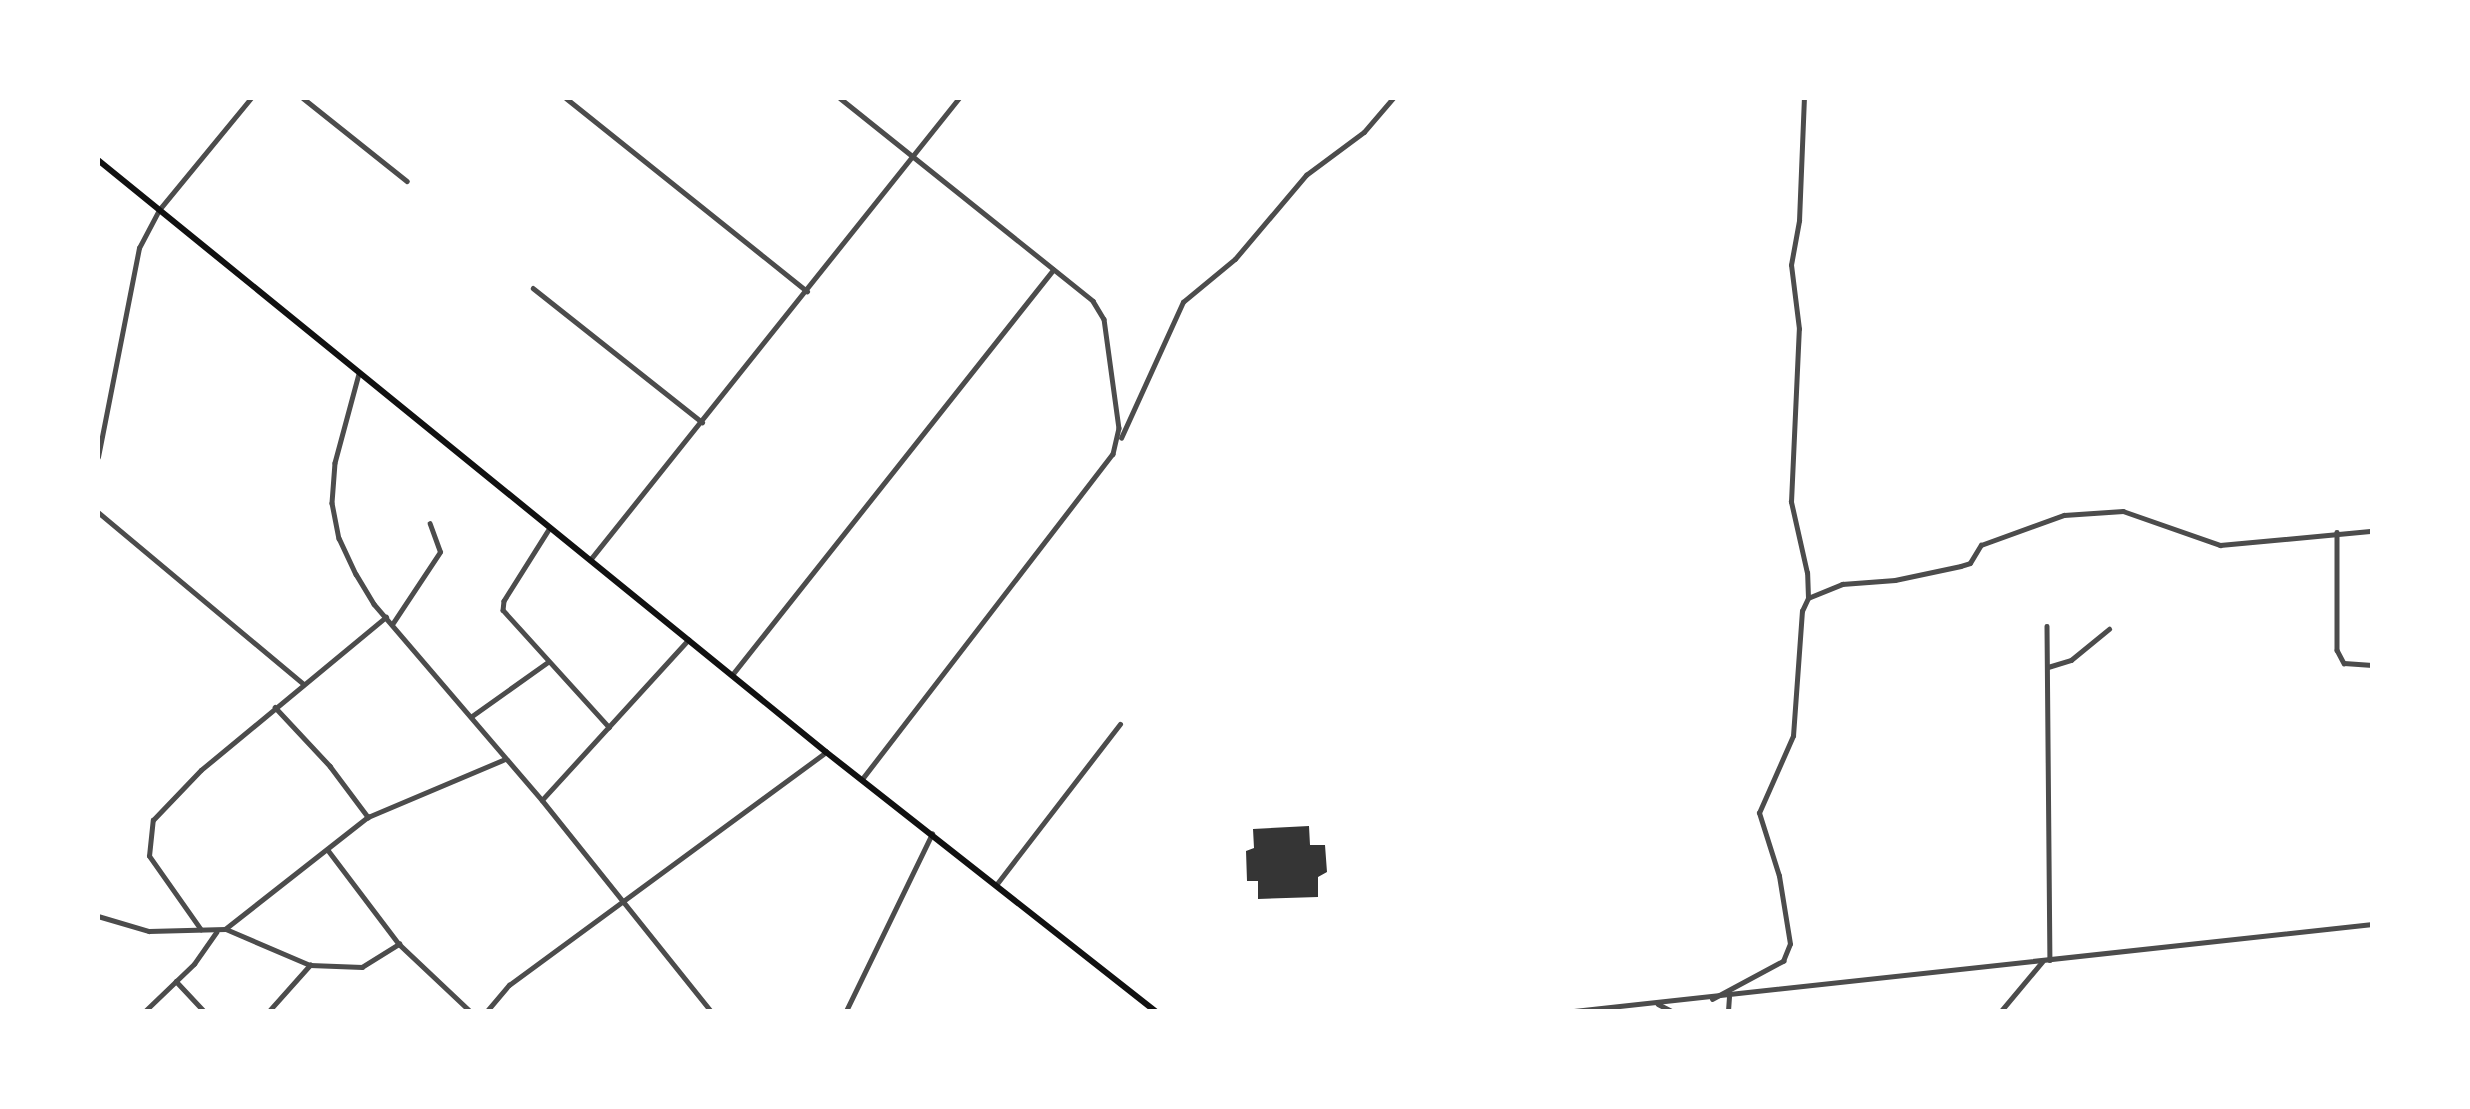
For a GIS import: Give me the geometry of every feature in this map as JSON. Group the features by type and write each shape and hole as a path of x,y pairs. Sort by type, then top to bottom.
{"main road":[{"path":"98,160 826,752 933,833 1156,1011"}],"street":[{"path":"98,457 133,265 159,210 251,98"},
{"path":"303,98 407,181"},
{"path":"566,98 807,291"},
{"path":"840,98 1093,301 1104,319 1119,428 1113,454"},
{"path":"590,560 959,98"},
{"path":"862,780 1113,454 1183,302 1235,258 1306,174 1364,132 1393,98"},
{"path":"1712,999 1776,967 1787,956 1790,944 1779,876 1759,813 1793,736 1802,611 1808,598 1791,502 1799,329 1791,265 1799,222 1804,98"},
{"path":"732,675 1053,270"},
{"path":"533,288 702,422"},
{"path":"359,374 335,463 332,503 346,556 386,617 542,800 711,1011"},
{"path":"1808,598 1842,584 1895,580 1961,566 1970,563 1981,545 2064,515 2123,511 2220,545 2337,532 2372,531"},
{"path":"98,512 304,684"},
{"path":"393,623 440,552 430,524"},
{"path":"550,528 503,605 548,662 609,727"},
{"path":"2337,532 2337,650 2347,664 2372,665"},
{"path":"202,931 149,856 153,820 201,770 275,706 386,617"},
{"path":"2047,626 2050,960"},
{"path":"2048,667 2081,653 2109,629"},
{"path":"542,800 688,639"},
{"path":"472,716 548,662"},
{"path":"275,706 330,766 368,817"},
{"path":"996,885 1120,724"},
{"path":"487,1011 509,985 826,752"},
{"path":"98,916 138,929 217,932 225,929 368,817 505,759"},
{"path":"846,1011 933,833"},
{"path":"328,850 399,944 470,1011"},
{"path":"1574,1011 1712,999 2372,924"},
{"path":"225,929 310,965 362,967 399,944"},
{"path":"145,1011 176,981 217,932"},
{"path":"2001,1011 2042,961"},
{"path":"269,1011 310,965"},
{"path":"176,981 204,1011"},
{"path":"1728,1011 1729,997"},
{"path":"1658,1004 1672,1011"}],"building":[{"path":"1309,826 1310,845 1325,845 1327,872 1318,877 1318,897 1258,899 1258,881 1247,881 1246,851 1254,848 1253,829"}]}
